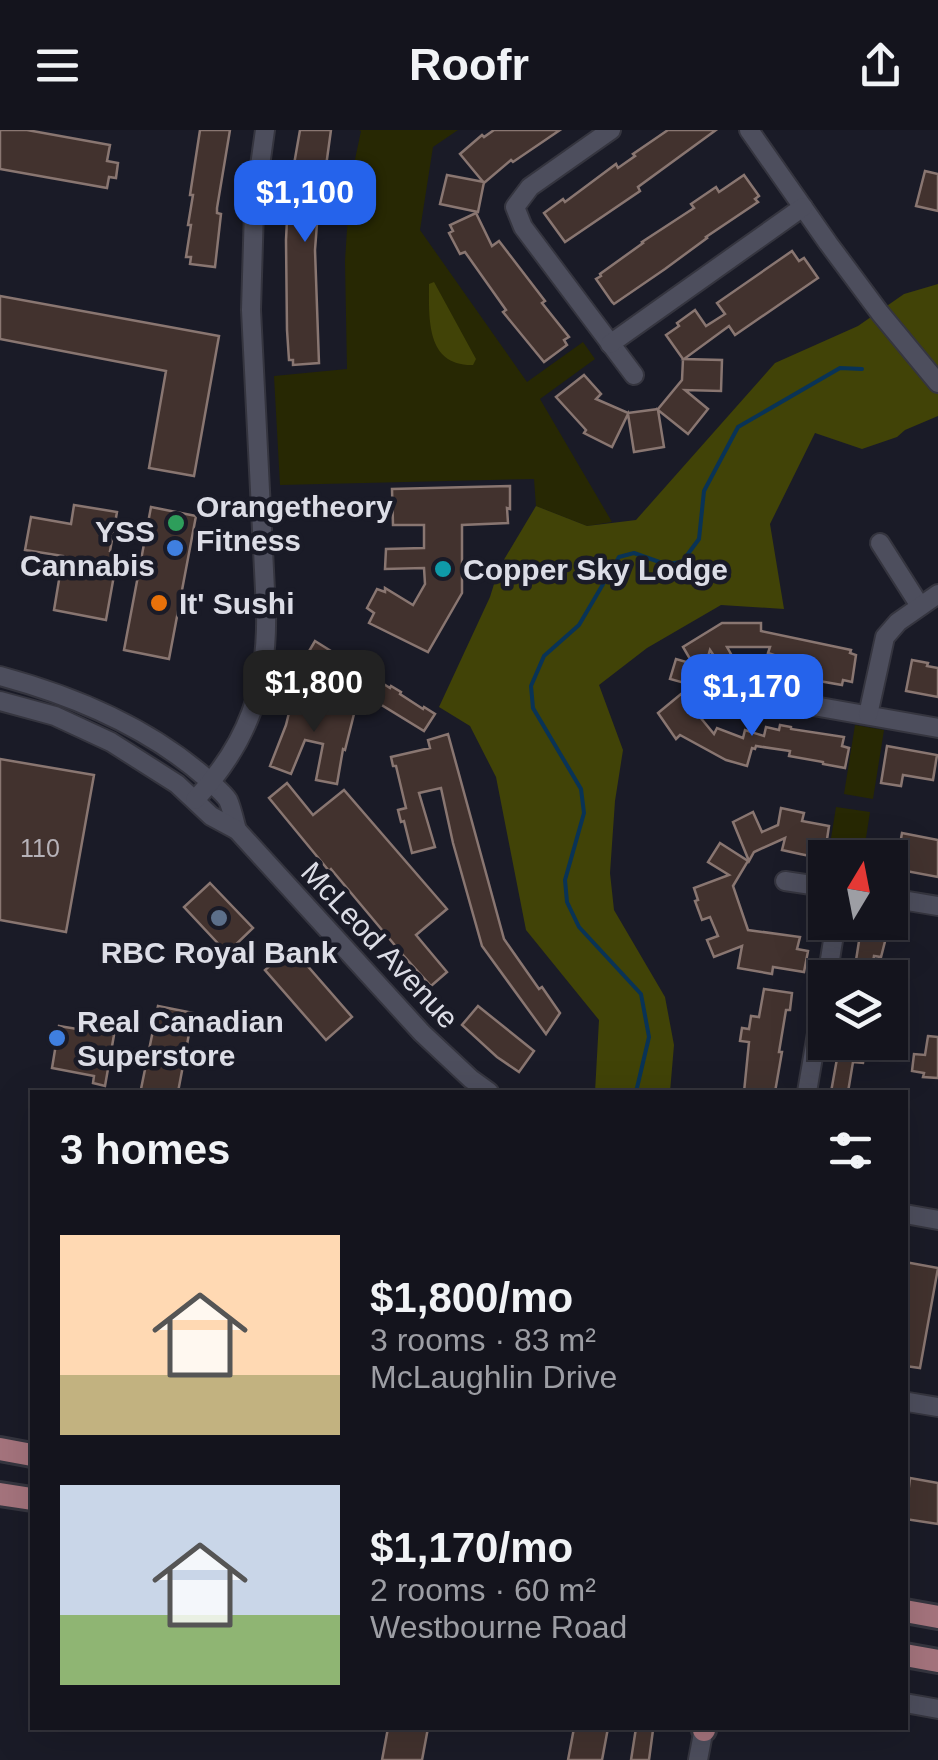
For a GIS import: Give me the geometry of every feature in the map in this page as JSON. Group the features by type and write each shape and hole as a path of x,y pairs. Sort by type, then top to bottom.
{"main road":[{"path":"0,1449 30,1455"},
{"path":"0,1494 30,1500"},
{"path":"908,1612 938,1617"},
{"path":"908,1656 938,1661"}],"street":[{"path":"195,800 232,754 258,694 265,657 251,310 254,209 265,130"},
{"path":"611,130 530,187 516,207 523,227 634,375"},
{"path":"749,130 880,313 938,384"},
{"path":"610,344 803,207"},
{"path":"880,543 920,606"},
{"path":"868,715 885,637 898,622 938,594"},
{"name":"McLeod Avenue","path":"0,676 50,690 124,723 190,764 227,798 237,830"},
{"path":"746,694 938,728"},
{"name":"McLeod Avenue","path":"0,701 55,716 112,742 166,776 212,816 237,830 422,1033 486,1090"},
{"path":"784,881 808,885"},
{"path":"908,901 938,906"},
{"path":"807,1090 812,1060"},
{"path":"908,1215 938,1220"},
{"path":"908,1402 938,1407"},
{"path":"908,1704 938,1709"},
{"path":"698,1760 704,1730"}],"shaded area":[{"path":"359,130 458,130 433,147 420,230 527,382 583,342 595,359 540,399 612,522 587,526 536,506 534,479 280,485 274,376 347,369 345,261 350,183"},
{"path":"434,282 476,359 473,365 446,358 438,349 429,312 429,284"},
{"path":"938,284 938,416 862,449 815,433 770,524 784,609 721,605 647,648 599,685 623,750 610,873 614,910 665,997 674,1045 670,1090 595,1090 599,1020 526,930 496,777 470,726 439,707 490,597 499,568 536,506 587,526 636,520 775,363 858,326 904,294"},
{"path":"855,725 884,730 873,799 844,794"},
{"path":"836,807 870,812 866,840 831,840"}],"building":[{"path":"0,130 27,130 110,145 107,161 118,163 116,178 109,177 107,188 0,169"},
{"path":"200,130 230,130 217,208 221,214 215,267 190,264 191,257 186,257"},
{"path":"300,130 331,130 315,250 319,363 293,365 293,360 289,360 287,330 286,240 288,199"},
{"path":"494,130 560,130 511,160 484,183 460,154"},
{"path":"668,130 716,130 638,187 640,191 565,242 544,213 616,164 618,168"},
{"path":"925,171 938,174 938,211 916,206"},
{"path":"447,175 484,182 478,212 440,204"},
{"path":"744,175 759,196 755,199 758,202 612,302 596,279 600,274 694,208 691,204"},
{"path":"476,213 492,246 499,241 569,337 564,340 567,345 544,362 503,312 506,310 465,252 460,254 449,233 453,231 450,225"},
{"path":"792,251 799,261 804,258 818,278 735,335 729,326 684,359 722,360 721,391 685,390 708,409 688,434 658,410 664,447 634,452 628,414 612,447 584,433 586,430 556,397 584,375 601,394 596,399 628,413 658,409 682,380 683,359 666,335 695,310 706,326 725,314 717,303"},
{"path":"0,296 219,336 194,476 149,468 166,371 0,339"},
{"name":"Copper Sky Lodge","path":"510,486 508,523 462,525 462,593 428,652 369,623 374,613 367,608 377,589 385,592 385,588 413,605 425,584 424,568 385,569 386,549 424,548 424,525 393,525 392,489"},
{"path":"74,505 117,512 110,551 118,553 106,620 54,610 63,556 25,550 31,517 71,524"},
{"path":"151,507 196,516 169,659 124,650"},
{"path":"722,623 761,623 761,631 851,650 856,655 852,682 843,680 842,685 780,671 783,658 768,653 770,647 727,647 731,654 718,662 710,650 699,687 670,679 676,659 693,664 683,647"},
{"path":"315,641 435,714 424,731 305,658"},
{"path":"912,660 938,668 938,697 906,691"},
{"path":"295,688 318,694 316,704 354,714 337,784 316,780 323,744 305,740 291,774 270,766"},
{"path":"681,694 714,734 717,728 743,738 745,730 764,736 766,727 779,730 780,725 844,737 842,746 849,748 845,768 789,756 790,751 756,746 747,766 726,760 680,735 676,739 658,713"},
{"path":"448,734 504,939 560,1013 546,1034 482,946 441,788 419,793 435,847 412,853 404,821 401,822 398,810 406,808 391,757 430,748 428,740"},
{"path":"887,746 937,755 933,780 903,775 901,786 881,783"},
{"path":"0,759 94,775 66,932 0,920"},
{"path":"287,783 313,815 344,790 447,909 416,935 447,972 431,986 269,798"},
{"path":"781,808 804,813 802,821 829,826 827,840 808,840 808,856 782,850 785,838 754,852 749,861 733,822 753,812 762,832 778,825"},
{"path":"902,833 938,840 938,877 908,871 908,840 901,840"},
{"path":"720,843 748,861 733,886 748,930 800,937 797,949 808,951 804,972 773,967 772,974 738,968 742,946 714,957 707,940 718,936 710,917 702,920 694,888 729,875 708,862"},
{"name":"RBC Royal Bank","path":"210,883 253,928 227,953 184,907"},
{"path":"859,940 885,940 881,957 856,960"},
{"path":"291,947 352,1017 326,1040 265,970"},
{"path":"764,989 792,993 790,1010 786,1010 775,1090 744,1090 749,1042 740,1041 742,1028 749,1029 751,1016 759,1017"},
{"path":"158,1006 193,1013 178,1090 141,1089"},
{"path":"478,1006 534,1051 519,1072 462,1025"},
{"path":"59,1026 114,1035 105,1086 93,1083 94,1076 52,1068"},
{"path":"928,1036 938,1037 938,1078 912,1071 914,1054 925,1055"},
{"path":"837,1060 863,1060 853,1062 848,1090 831,1090"},
{"path":"908,1263 938,1268 920,1368 908,1366"},
{"path":"910,1478 938,1483 938,1524 908,1519"},
{"path":"388,1730 428,1730 422,1760 382,1760"},
{"path":"574,1730 608,1730 602,1760 568,1760"},
{"path":"636,1730 653,1730 649,1760 631,1760"}],"waterway":[{"path":"636,1090 649,1037 641,994 579,927 567,902 565,880 584,813 581,789 533,708 531,686 544,656 579,625 619,557 634,553 665,564 682,562 699,539 704,491 738,427 840,368 862,369"}],"place":[{"name":"Orangetheory Fitness","path":"176,523"},
{"name":"YSS Cannabis","path":"175,548"},
{"name":"Copper Sky Lodge","path":"443,569"},
{"name":"It' Sushi","path":"159,603"},
{"name":"RBC Royal Bank","path":"219,918"},
{"name":"Real Canadian Superstore","path":"57,1038"}]}
